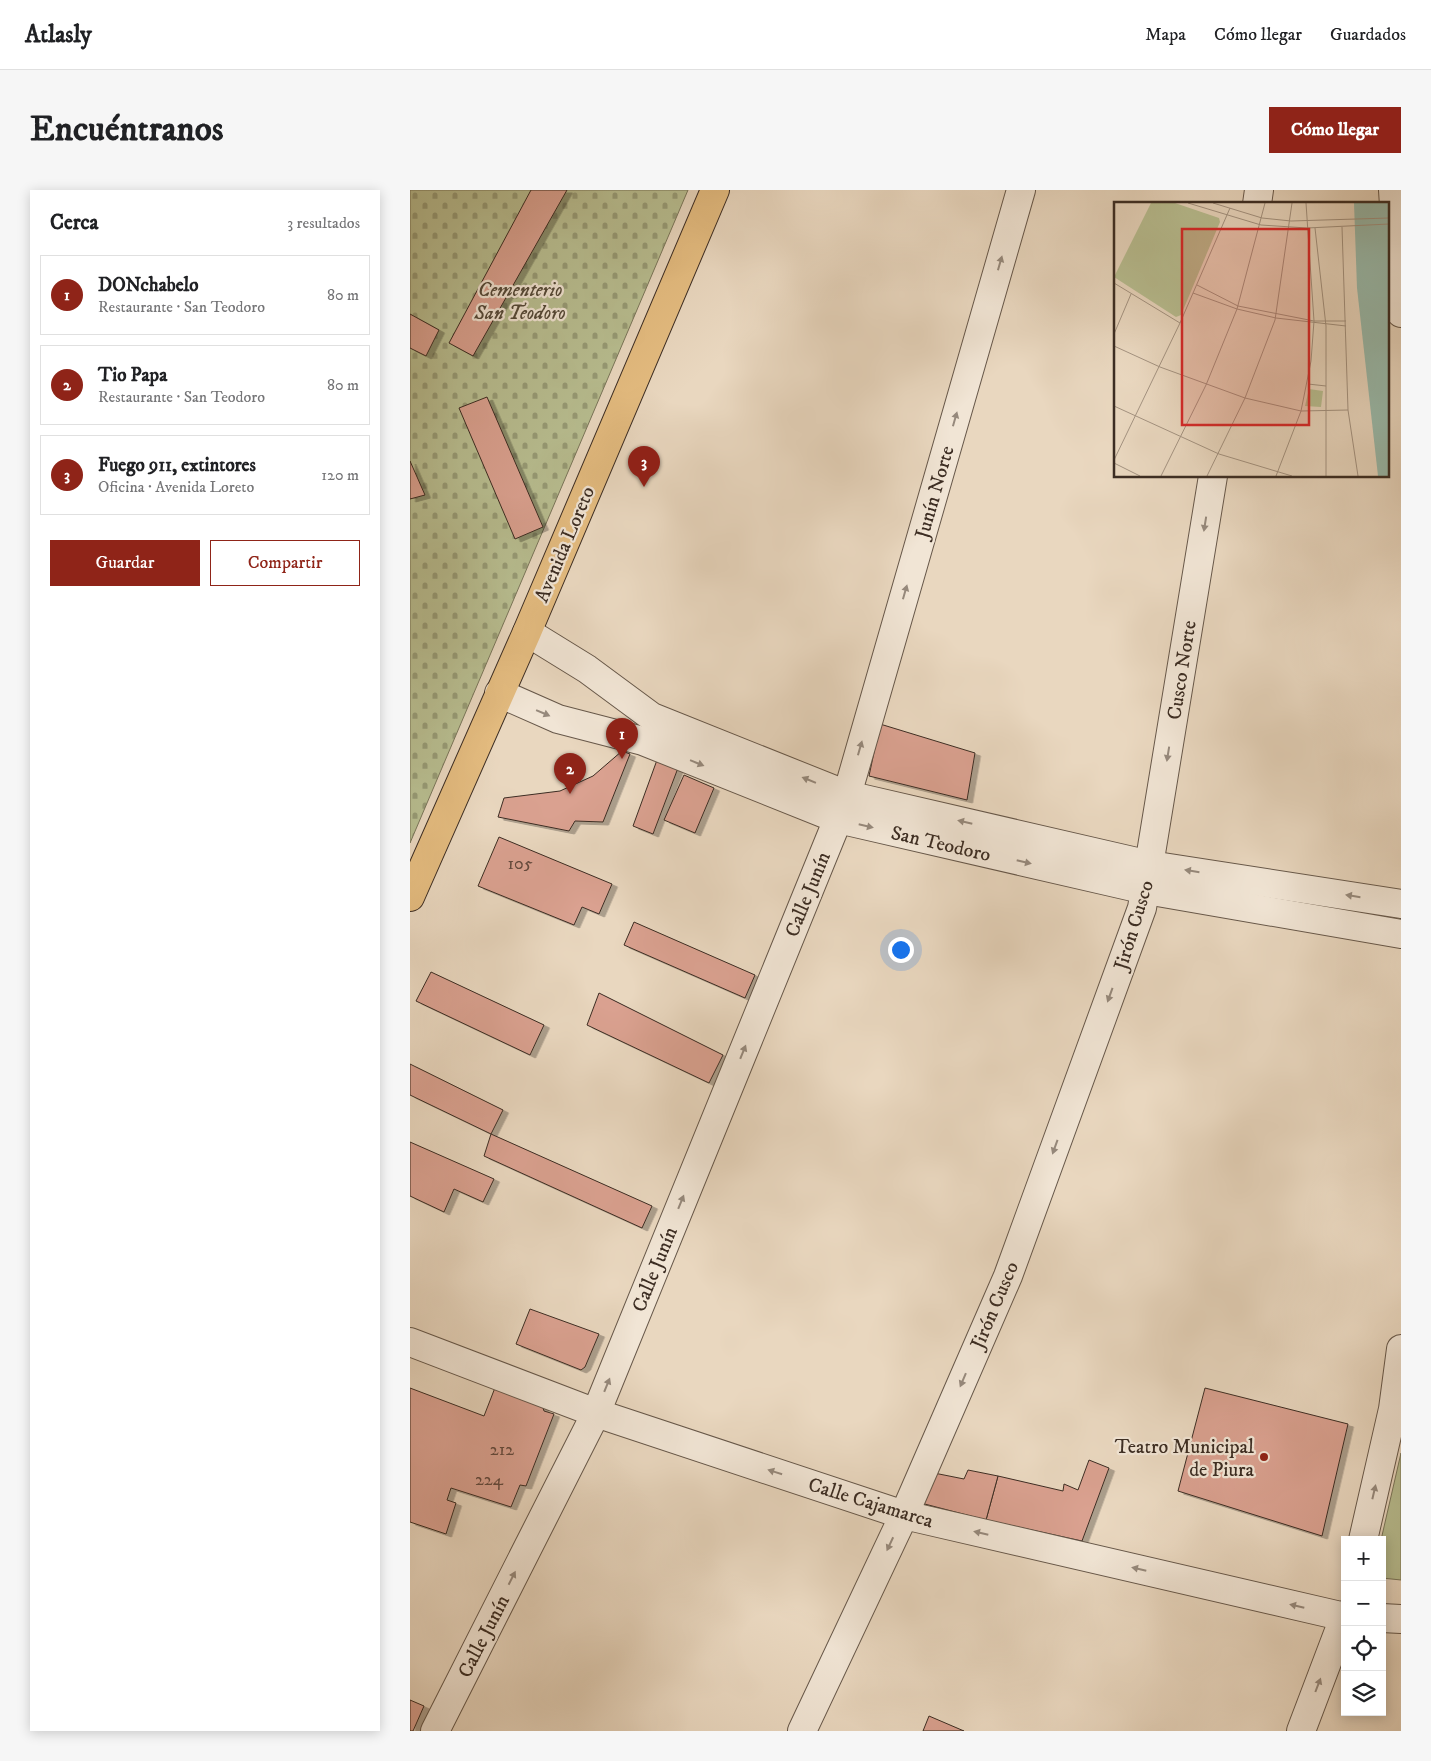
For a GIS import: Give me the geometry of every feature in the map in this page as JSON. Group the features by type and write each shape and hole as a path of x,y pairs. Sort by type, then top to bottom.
{"main road":[{"name":"Avenida Loreto","path":"410,897 498,693 527,632 715,190"}],"street":[{"name":"Junín Norte","path":"842,807 1021,190"},
{"path":"1393,190 1401,313"},
{"name":"Cusco Norte","path":"1148,878 1213,478"},
{"name":"San Teodoro","path":"527,632 587,669 652,717 842,807"},
{"name":"San Teodoro","path":"498,693 558,719 643,741 842,807 1401,934"},
{"name":"Calle Junín","path":"435,1731 596,1413 842,807"},
{"name":"San Teodoro","path":"1148,878 1401,904"},
{"name":"Jirón Cusco","path":"802,1731 904,1515 1008,1276 1142,908 1148,878"},
{"name":"Calle Cajamarca","path":"410,1342 596,1413 904,1515 1341,1615"},
{"path":"1363,1536 1397,1410 1401,1350"},
{"path":"1386,1618 1401,1619"},
{"path":"1301,1731 1341,1626"}],"green space":[{"name":"Cementerio San Teodoro","path":"410,190 688,190 410,843"},
{"path":"1401,1453 1401,1580 1386,1578 1386,1536 1382,1536"}],"building":[{"path":"531,190 567,190 473,356 449,343"},
{"path":"410,314 439,330 426,356 410,348"},
{"path":"487,397 543,527 515,539 459,408"},
{"path":"410,461 425,495 410,499"},
{"path":"880,724 975,753 967,800 869,776"},
{"path":"622,751 630,754 603,822 575,821 569,831 498,817 504,798 560,791 593,776"},
{"path":"657,760 678,768 653,834 633,826"},
{"path":"684,775 714,788 695,833 664,820"},
{"path":"499,837 612,884 599,914 582,907 574,925 478,886"},
{"path":"634,922 755,975 745,998 624,945"},
{"path":"431,972 544,1025 530,1055 416,1001"},
{"path":"599,993 723,1055 709,1083 587,1025"},
{"path":"410,1064 503,1110 491,1134 410,1095"},
{"path":"491,1134 652,1206 642,1228 484,1156"},
{"path":"410,1142 494,1179 483,1202 454,1189 444,1212 410,1196"},
{"path":"530,1309 599,1334 585,1367 581,1370 516,1344"},
{"path":"498,1380 539,1396 544,1411 554,1414 526,1486 520,1485 511,1507 451,1488 447,1500 456,1503 446,1534 410,1522 410,1388 484,1416"},
{"name":"Teatro Municipal de Piura","path":"1205,1388 1348,1424 1322,1536 1178,1491"},
{"path":"1089,1460 1109,1468 1082,1541 986,1520 998,1476 1063,1491 1064,1484 1078,1490"},
{"path":"968,1470 998,1476 986,1520 917,1502 929,1472 964,1479"},
{"path":"410,1700 424,1706 413,1731 410,1731"},
{"path":"929,1716 964,1731 923,1731"}],"place":[{"name":"Fuego 911, extintores","path":"644,487"},
{"name":"DONchabelo","path":"622,759"},
{"name":"Tio Papa","path":"570,794"},
{"name":"Teatro Municipal de Piura","path":"1264,1457"}]}
